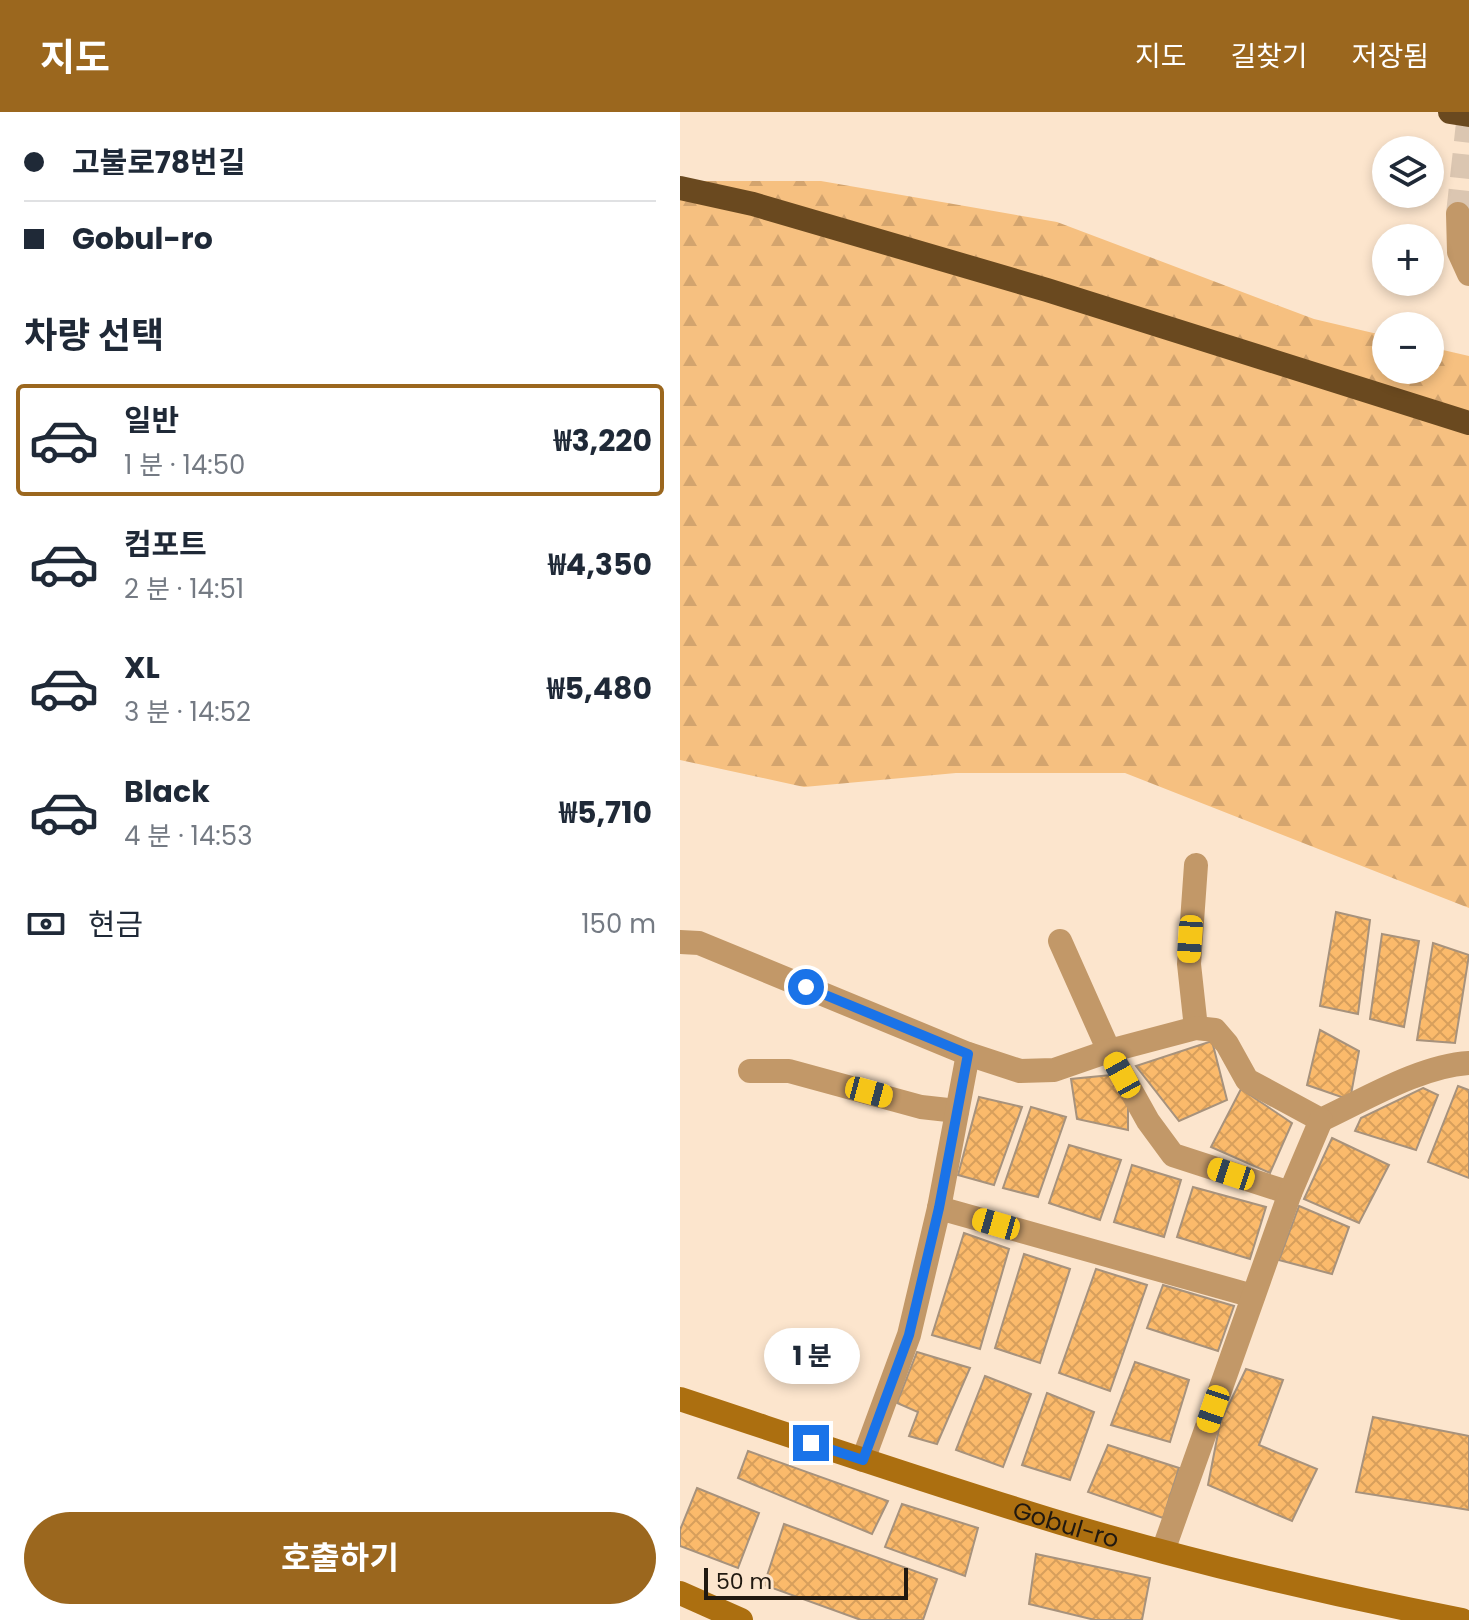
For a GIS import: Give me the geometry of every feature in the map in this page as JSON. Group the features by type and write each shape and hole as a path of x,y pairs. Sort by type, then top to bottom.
{"highway":[{"path":"1450,112 1469,115"},
{"path":"680,188 753,204 1047,290 1469,423"}],"street":[{"path":"1458,214 1459,252 1469,274"},
{"path":"1196,865 1189,964 1196,1028"},
{"path":"1060,941 1109,1051 1148,1121 1173,1155 1290,1193"},
{"path":"680,942 699,943 968,1054 1020,1071 1054,1070 1109,1051 1196,1028 1215,1030 1227,1044 1247,1080 1321,1120"},
{"path":"863,1460 909,1335 939,1208 968,1054"},
{"path":"1163,1551 1290,1193 1321,1120 1422,1073 1448,1064 1469,1063"},
{"path":"750,1071 789,1071 921,1107 957,1111"},
{"path":"939,1208 1253,1296"},
{"name":"Gobul-ro","path":"680,1399 1063,1523 1163,1551 1389,1606 1462,1620"},
{"path":"680,1593 741,1620"}],"green space":[{"path":"680,181 821,181 1057,222 1314,319 1372,333 1372,384 1444,384 1444,350 1469,356 1469,908 1125,773 956,773 804,787 680,760"}],"building":[{"path":"1336,912 1370,920 1358,1014 1320,1006"},
{"path":"1382,934 1419,941 1404,1027 1370,1019"},
{"path":"1433,943 1469,955 1455,1043 1417,1040"},
{"path":"1320,1030 1359,1051 1350,1100 1307,1085"},
{"path":"1212,1041 1227,1100 1179,1121 1136,1066"},
{"path":"1111,1075 1128,1103 1128,1130 1077,1119 1071,1079"},
{"path":"1458,1086 1469,1090 1469,1178 1428,1162"},
{"path":"1423,1088 1438,1095 1416,1150 1355,1131 1361,1118"},
{"path":"1241,1089 1292,1123 1270,1173 1211,1147"},
{"path":"979,1097 1022,1107 994,1185 958,1175"},
{"path":"1031,1107 1066,1117 1038,1197 1003,1188"},
{"path":"1332,1138 1389,1165 1359,1223 1304,1199"},
{"path":"1069,1145 1121,1160 1100,1220 1049,1203"},
{"path":"1132,1165 1181,1180 1164,1237 1114,1222"},
{"path":"1193,1187 1266,1207 1250,1259 1177,1237"},
{"path":"1299,1206 1349,1227 1332,1274 1279,1260"},
{"path":"964,1233 1009,1249 980,1349 932,1335"},
{"path":"1024,1254 1070,1269 1040,1363 995,1348"},
{"path":"1096,1269 1147,1285 1110,1391 1059,1373"},
{"path":"1163,1285 1234,1306 1218,1351 1147,1328"},
{"path":"917,1352 970,1368 937,1444 909,1436 918,1412 897,1403"},
{"path":"1135,1362 1189,1380 1170,1442 1111,1425"},
{"path":"1246,1369 1283,1380 1259,1445 1317,1469 1292,1521 1208,1485 1220,1423"},
{"path":"985,1376 1031,1394 1003,1467 956,1450"},
{"path":"1047,1393 1094,1412 1070,1480 1022,1465"},
{"path":"1373,1417 1469,1436 1469,1510 1356,1492"},
{"path":"1108,1445 1179,1468 1163,1518 1088,1492"},
{"path":"748,1451 888,1501 872,1534 738,1478"},
{"path":"697,1488 759,1513 738,1568 680,1546 680,1530"},
{"path":"902,1504 978,1528 965,1576 885,1547"},
{"path":"784,1524 937,1579 923,1620 861,1620 764,1585"},
{"path":"1036,1554 1150,1578 1142,1620 1095,1620 1029,1604"}],"tunnel":[{"path":"1458,214 1469,114"}],"route":[{"path":"806,987 968,1054 939,1208 909,1335 863,1460 811,1443"}]}
